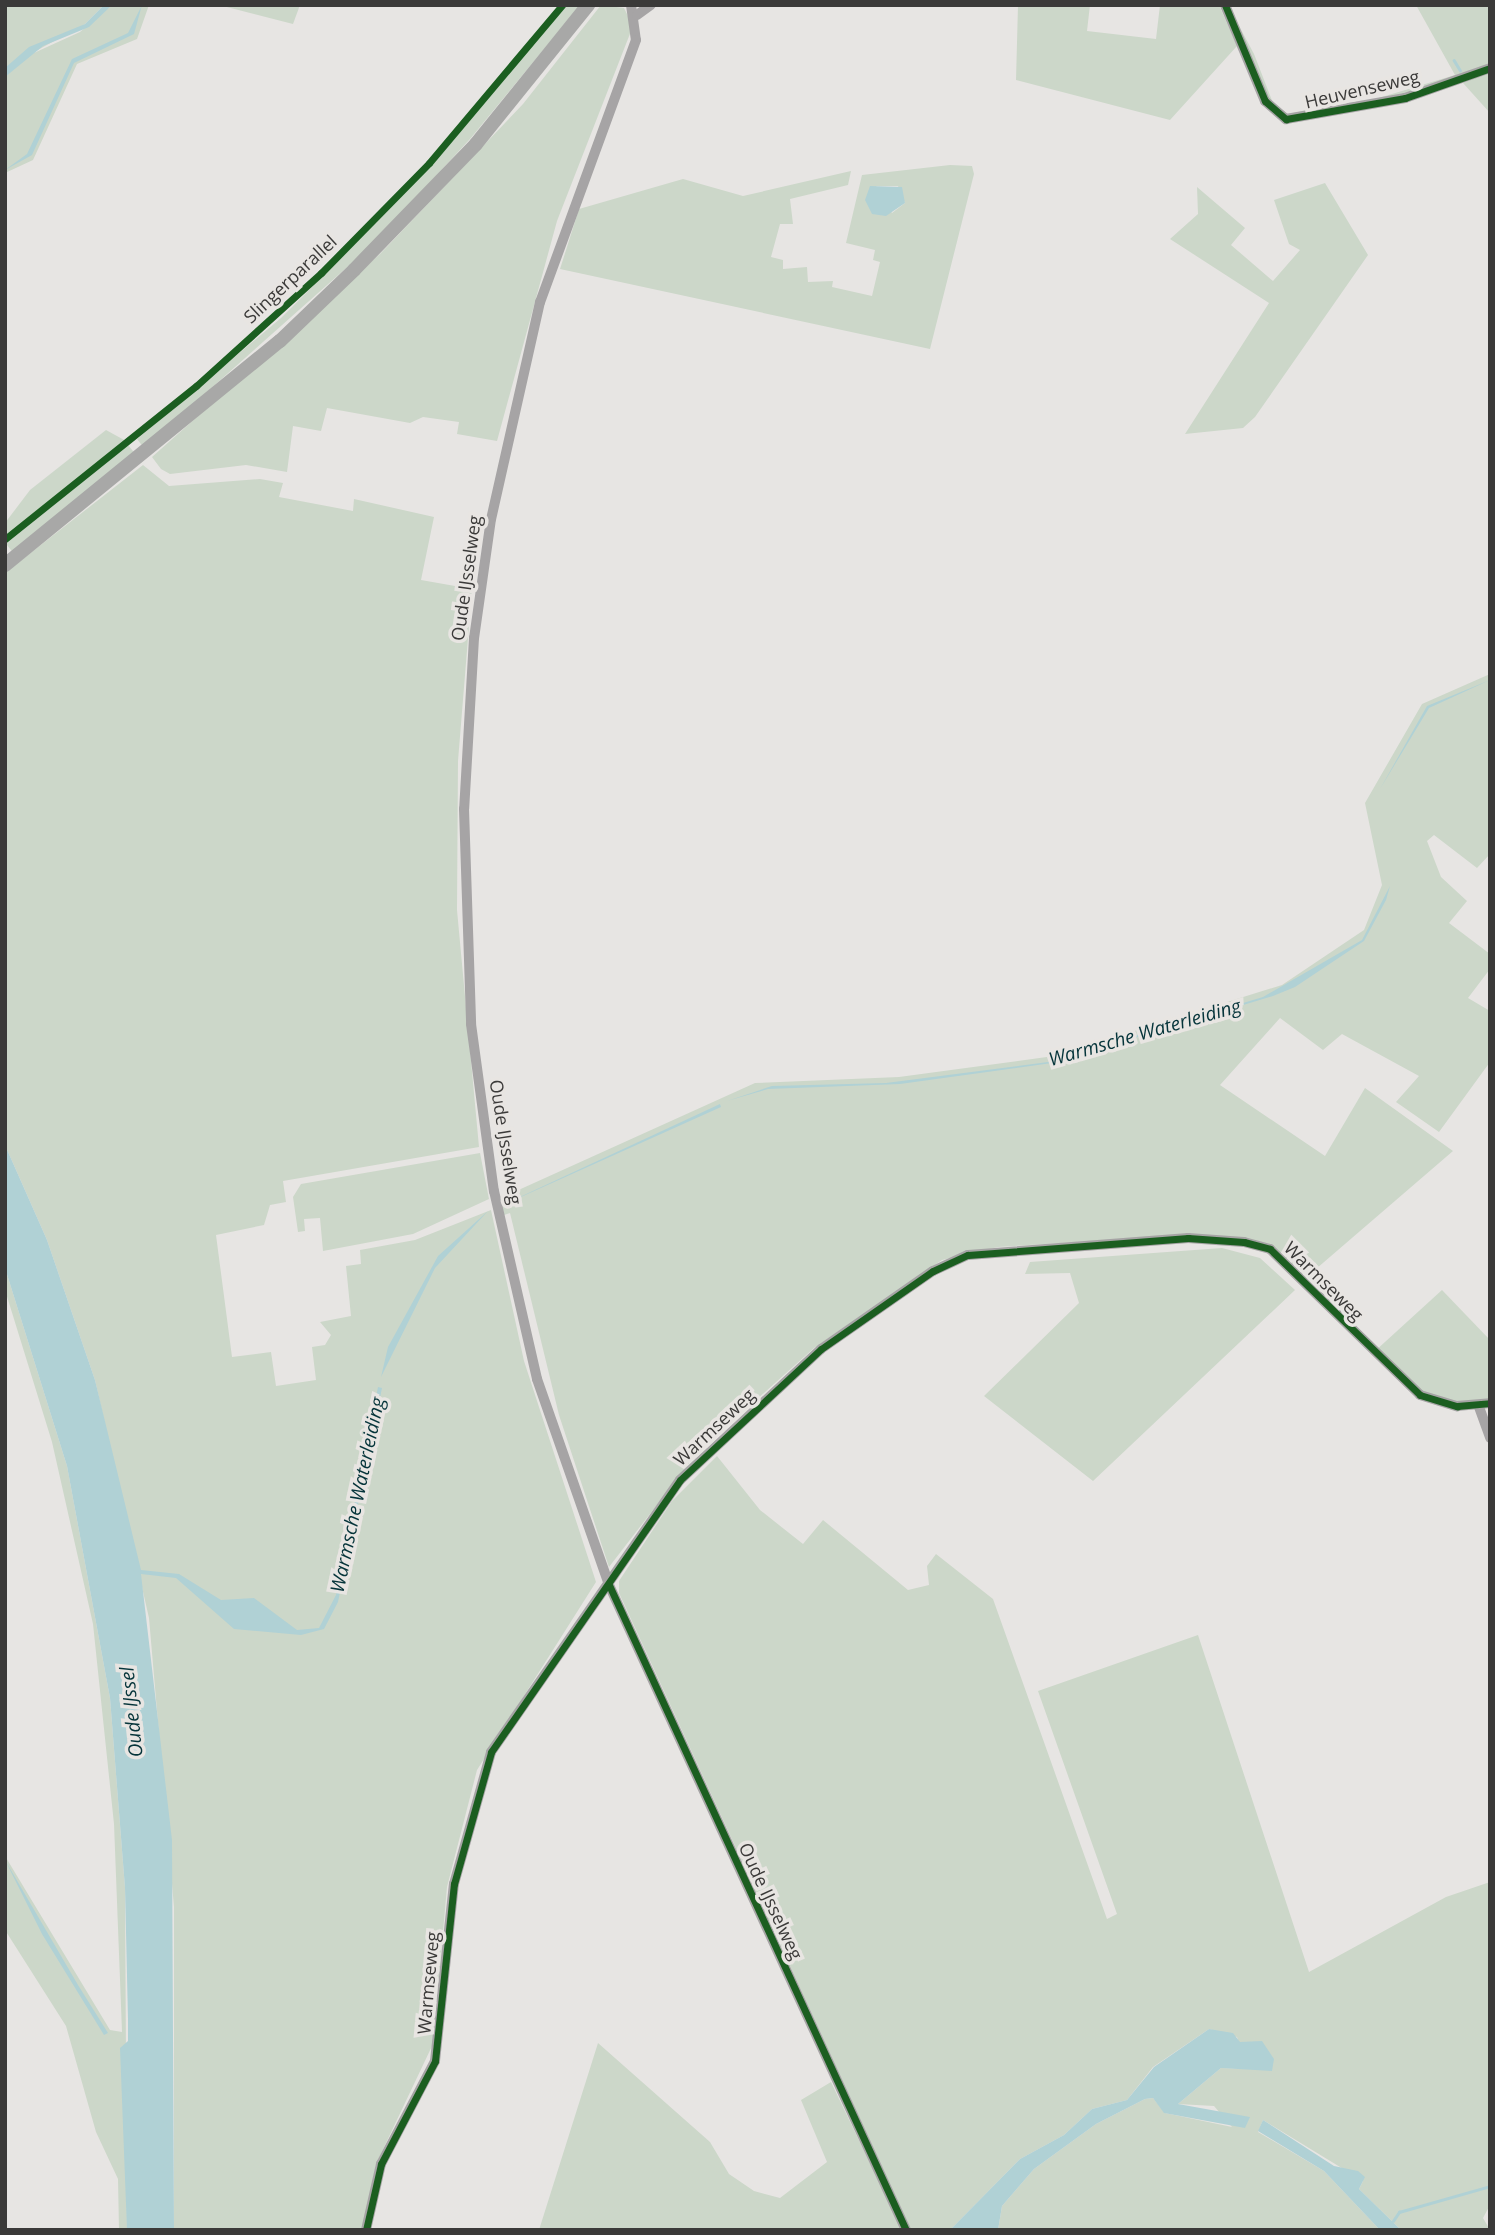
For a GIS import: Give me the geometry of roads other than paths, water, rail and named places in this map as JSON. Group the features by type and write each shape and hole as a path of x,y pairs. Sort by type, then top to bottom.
{"main road":[{"name":"Slingerparallel","path":"5,565 163,440 335,288 475,144 588,5"}],"street":[{"path":"634,10 651,5"},
{"name":"Heuvenseweg","path":"1224,5 1265,101 1286,120 1405,98 1490,68"},
{"name":"Oude IJsselweg","path":"634,10 636,40 540,302 507,440 474,638 464,809 469,997 494,1191 537,1379 609,1585 906,2230"},
{"name":"Warmseweg","path":"366,2230 381,2164 435,2061 450,1906 484,1768 609,1585 699,1461 821,1349 933,1271 968,1255 1188,1238 1270,1249 1411,1388 1435,1401 1484,1405"},
{"path":"1484,1405 1490,1438"}],"water":[{"path":"104,5 112,5 89,27 43,46 5,77 5,68 29,47 85,24"},
{"path":"142,5 134,34 74,63 32,155 5,170 27,154 72,59 128,33"},
{"path":"870,186 902,187 905,203 886,216 872,214 865,200"},
{"path":"1490,680 1429,708 1380,789 1427,706"},
{"path":"1390,886 1386,900 1364,941 1295,987 1273,996 1052,1063 900,1084 768,1089 727,1101 772,1086 886,1083 1048,1062 1263,997 1362,940"},
{"path":"720,1104 721,1107 505,1204 522,1196"},
{"name":"Oude IJssel","path":"5,1145 47,1240 95,1380 141,1570 179,1574 221,1600 254,1598 297,1630 319,1628 336,1595 378,1387 382,1388 338,1602 324,1629 301,1635 234,1629 176,1578 141,1574 172,1840 174,2230 127,2230 120,2048 128,2041 125,1888 110,1698 67,1466 5,1268"},
{"path":"488,1211 435,1268 381,1377 388,1347 438,1256"},
{"path":"5,1860 108,2033 104,2035 42,1934"},
{"path":"1209,2029 1233,2033 1240,2042 1262,2041 1274,2059 1272,2071 1221,2068 1178,2104 1250,2117 1245,2128 1164,2113 1153,2098 1145,2099 1096,2124 1034,2169 1002,2206 998,2230 950,2230 1020,2159 1064,2135 1092,2109 1127,2100 1154,2067"},
{"path":"1263,2120 1334,2166 1358,2171 1365,2177 1359,2189 1401,2230 1380,2230 1324,2171 1258,2131"}],"waterway":[{"name":"Warmsche Waterleiding","path":"1454,60 1460,70"},
{"path":"1393,2221 1399,2212 1490,2186"}]}
